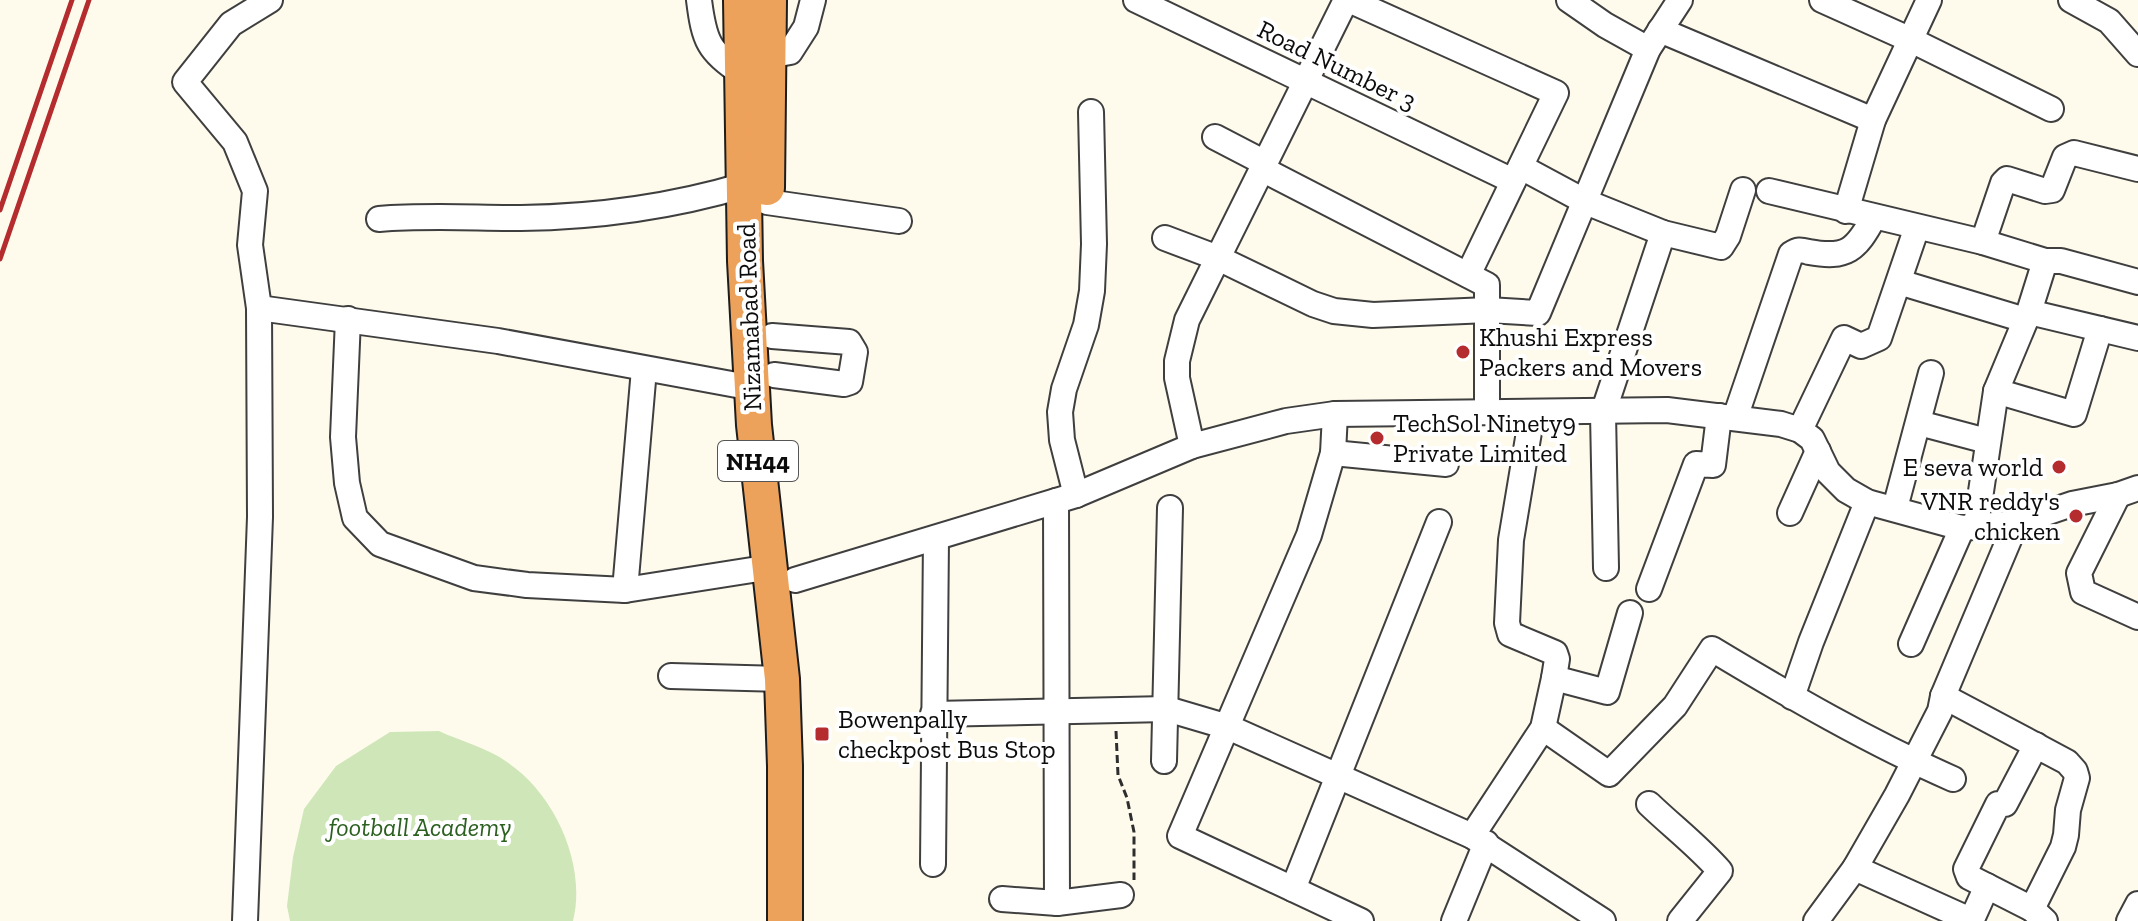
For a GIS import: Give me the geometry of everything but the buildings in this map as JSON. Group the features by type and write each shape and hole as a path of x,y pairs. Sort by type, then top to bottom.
{"highway":[{"name":"Nizamabad Road","path":"741,0 755,65 756,194 745,261 763,381 804,764 806,921"},
{"name":"Nizamabad Road","path":"755,65 769,0"},
{"name":"Nizamabad Road","path":"756,194 766,244 772,336 763,381"},
{"name":"Nizamabad Road","path":"783,574 785,921"}],"street":[{"path":"245,921 260,517 259,308 250,245 255,191 235,142 185,82 231,24 270,0"},
{"path":"699,0 703,34 722,61 755,65 790,52 806,27 813,0"},
{"name":"Road Number 3","path":"1136,0 1517,174 1663,233 1721,247 1728,236 1743,190"},
{"path":"1192,446 1177,378 1177,361 1187,320 1347,0 1556,93 1468,275"},
{"path":"1569,0 1605,25 1654,39 1873,120"},
{"path":"1165,238 1218,258 1313,304 1352,314 1488,310 1538,313 1654,39 1680,0"},
{"path":"1822,0 2051,109"},
{"path":"1846,211 1873,120 1929,0"},
{"path":"2074,1 2109,21 2138,54"},
{"path":"1057,903 1055,711 1066,498 1060,412 1064,389 1086,325 1092,291 1091,112"},
{"path":"1215,137 1263,166 1487,285 1487,412"},
{"path":"1983,242 2007,179 2035,189 2052,190 2065,157 2074,153 2138,169"},
{"path":"1769,191 2138,282"},
{"path":"379,219 418,216 524,218 620,213 756,194 899,221"},
{"path":"1649,589 1696,464 1713,465 1727,417 1791,254 1801,250 1824,254 1846,253 1864,236 1874,217"},
{"path":"1800,430 1844,338 1861,346 1879,338 1917,227"},
{"path":"1606,568 1603,413 1663,233"},
{"path":"1911,644 1969,527 1996,391 2027,316 2045,261"},
{"path":"1899,282 2027,316 2138,338"},
{"path":"259,308 498,341 644,369 763,381 850,382 855,352 849,342 772,336"},
{"path":"348,319 343,437 347,483 355,518 380,544 474,578 527,585 625,590 783,574 936,538 1066,498 1192,446 1286,421 1335,414 1667,410 1781,424 1800,430 1812,439 1828,472 1846,490 1867,502 1969,527 2016,523 2072,504 2128,491"},
{"path":"1996,391 2074,414 2100,329"},
{"path":"625,590 644,369"},
{"path":"1895,508 1931,373"},
{"path":"1335,414 1333,453 1309,535 1180,836 1361,921"},
{"path":"1454,921 1479,840 1543,728 1557,659 1555,653 1518,640 1510,634 1507,623 1511,540 1532,414"},
{"path":"1919,423 1987,441"},
{"path":"1790,513 1818,451"},
{"path":"1333,453 1446,464"},
{"path":"2128,491 2079,573 2083,592 2138,617"},
{"path":"1792,697 1867,502"},
{"path":"1164,761 1170,508"},
{"path":"1293,889 1439,522"},
{"path":"1816,921 1855,868 1940,711 1943,696 2016,523"},
{"path":"933,864 936,538"},
{"path":"1554,678 1607,692 1630,613"},
{"path":"1543,728 1609,774 1675,706 1712,649 1792,697 1912,761 1953,779"},
{"path":"671,676 782,679"},
{"path":"1943,696 2036,745 2067,762 2075,771 2077,778 2068,810 2063,847 2038,915 1969,877 1966,869 1998,804 2005,804 2036,745"},
{"path":"933,714 1167,709 1228,727 1479,840 1603,921"},
{"path":"1649,804 1675,829 1698,845 1720,871 1680,921"},
{"path":"1855,868 1968,919 1973,917 1987,886"},
{"path":"1002,899 1057,903 1121,895"},
{"path":"2129,921 2138,904"}],"path":[{"path":"1115,711 1118,775 1127,798 1134,832 1134,879 1131,891 1121,895"}],"green space":[{"name":"football Academy","path":"439,731 499,757 540,792 563,832 571,855 576,899 573,921 290,921 287,906 293,857 304,809 336,766 390,732"}],"railway":[{"path":"0,210 72,0"},
{"path":"0,259 89,0"}],"place":[{"name":"Khushi Express Packers and Movers","path":"1463,352"},
{"name":"TechSol Ninety9 Private Limited","path":"1377,438"},
{"name":"E seva world","path":"2059,467"},
{"name":"VNR reddy's chicken","path":"2076,516"},
{"name":"Bowenpally checkpost Bus Stop","path":"822,734"}]}
